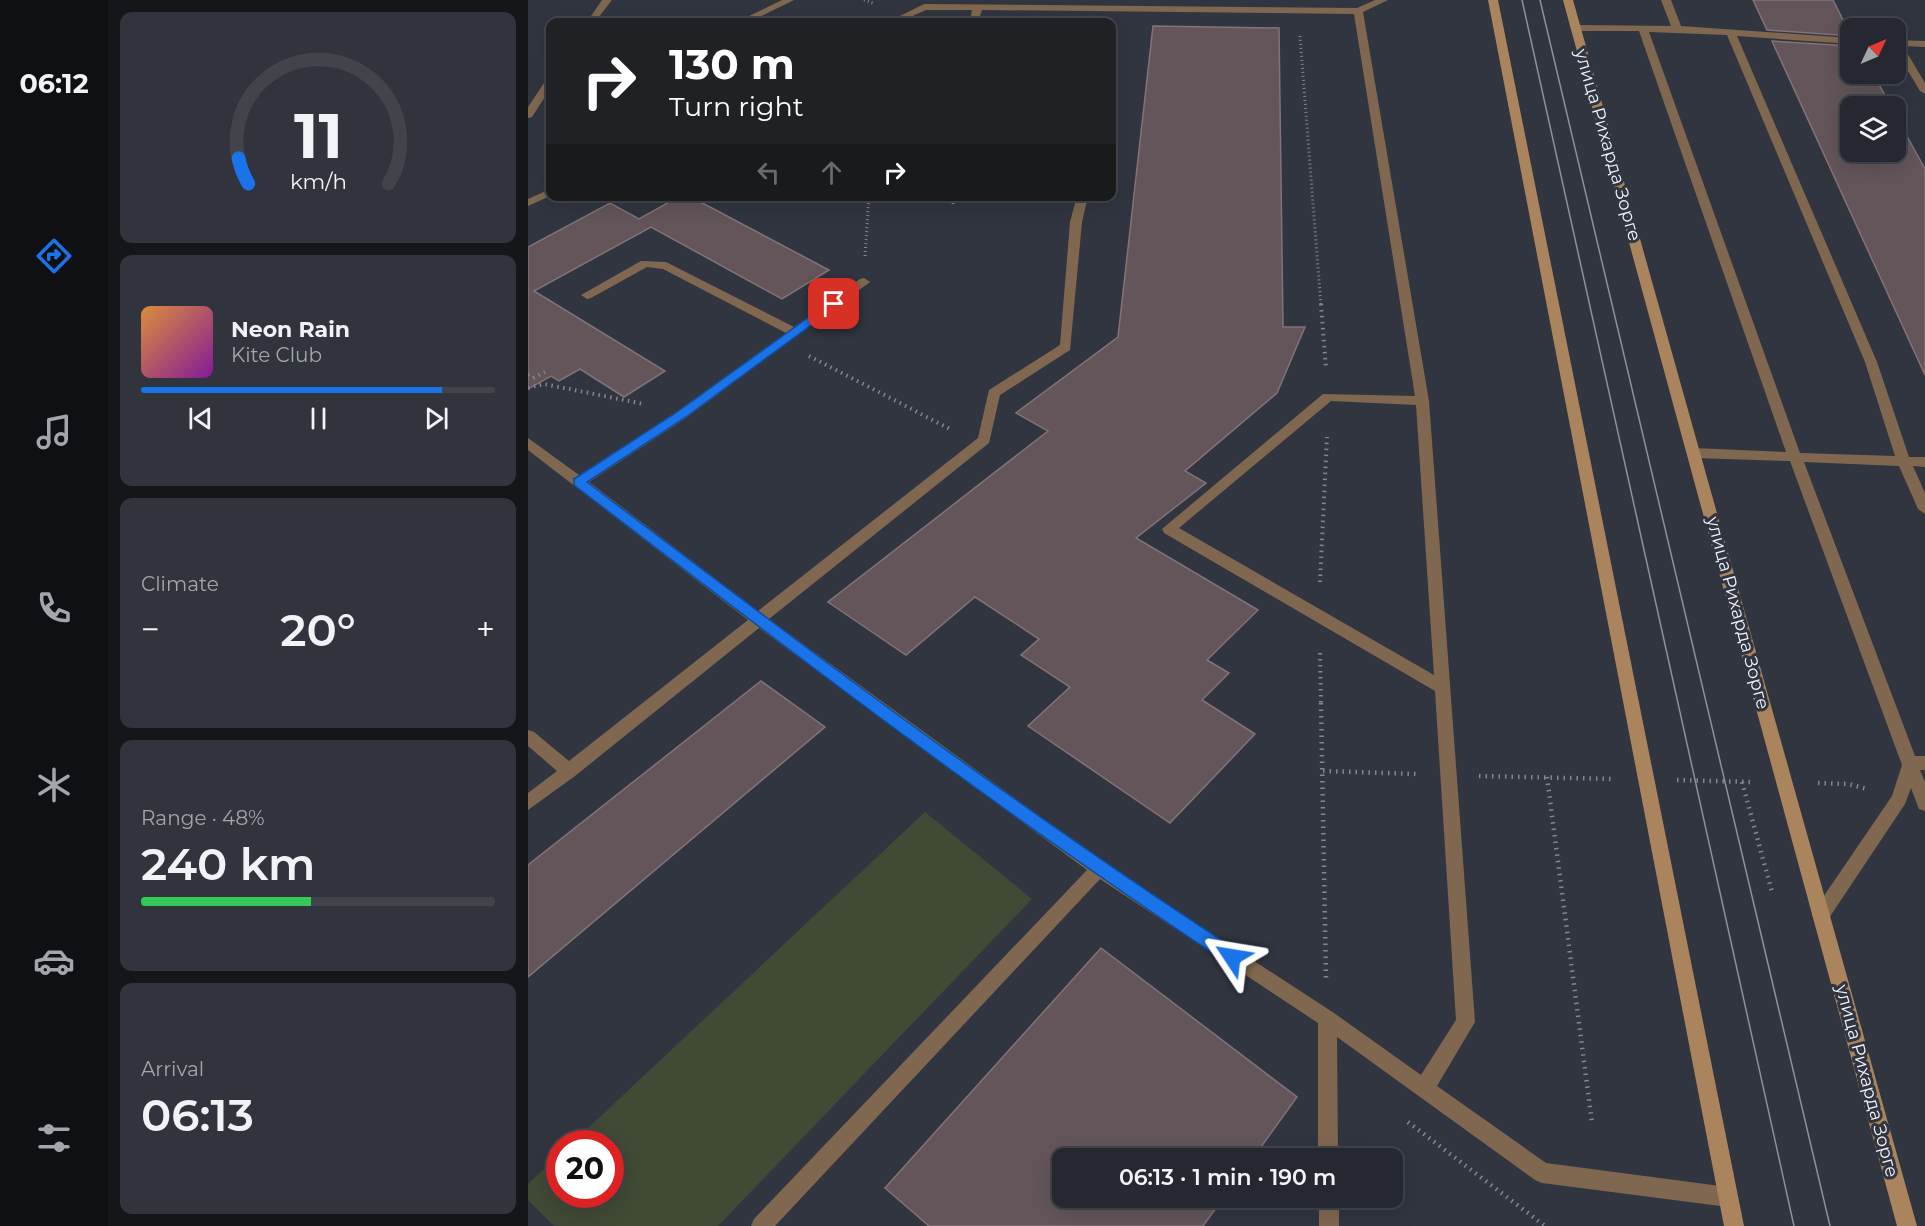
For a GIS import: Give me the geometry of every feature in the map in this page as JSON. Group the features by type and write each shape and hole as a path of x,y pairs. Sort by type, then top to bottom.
{"street":[{"path":"1493,0 1734,1226"},
{"name":"улица Рихарда Зорге","path":"1568,0 1907,1226"}],"lane":[{"path":"594,18 607,0"},
{"path":"751,18 789,0"},
{"path":"901,18 924,7 1359,11 1383,0"},
{"path":"1666,0 1677,29"},
{"path":"976,18 978,8"},
{"path":"1359,11 1422,401 1466,1022 1423,1090"},
{"path":"1575,28 1677,29 1840,40"},
{"path":"1643,28 1795,457 1918,763 1925,804"},
{"path":"1731,34 1871,362 1904,462 1925,509"},
{"path":"1906,43 1925,44"},
{"path":"1906,60 1925,91"},
{"path":"528,115 546,88"},
{"path":"528,189 546,194"},
{"path":"528,203 546,194"},
{"path":"528,803 984,440 994,393 1066,347 1076,222 1082,201"},
{"path":"587,295 645,263 666,266 795,333"},
{"path":"579,482 681,415 864,282"},
{"path":"1422,401 1328,397 1169,529 1443,688"},
{"path":"528,444 759,620 1099,869 1327,1019 1423,1090 1542,1173 1728,1197"},
{"path":"1694,453 1925,462"},
{"path":"528,737 569,771"},
{"path":"1821,915 1899,799 1918,763"},
{"path":"761,1226 1099,869"},
{"path":"1327,1019 1328,1148"},
{"path":"1329,1208 1329,1226"}],"path":[{"path":"864,282 869,201"},
{"path":"782,342 980,444"},
{"path":"528,381 545,372"},
{"path":"528,375 533,378"},
{"path":"528,388 544,384 663,408 681,415"},
{"path":"1547,777 1592,1122"},
{"path":"1742,782 1772,892"}],"green space":[{"path":"925,812 1032,899 718,1226 554,1226 528,1200 528,1184 546,1167 546,1208 624,1208 624,1130 586,1130"}],"building":[{"path":"1753,0 1833,0 1842,18 1840,18 1840,35 1767,30"},
{"path":"1153,26 1279,28 1283,327 1305,327 1277,393 1185,471 1206,483 1136,538 1258,610 1207,660 1229,673 1202,700 1255,734 1170,823 1028,726 1070,687 1021,655 1039,639 975,597 906,655 828,602 1048,431 1016,413 1118,337"},
{"path":"1772,41 1840,45 1840,84 1879,84 1885,96 1840,96 1840,162 1906,162 1906,134 1925,169 1925,375"},
{"path":"671,201 698,201 829,270 782,299 651,227 534,291 665,371 624,397 580,369 559,381 551,376 528,389 528,247 610,203 639,219"},
{"path":"761,681 825,727 528,977 528,865"},
{"path":"1101,948 1297,1097 1260,1148 1052,1148 1052,1208 1216,1208 1203,1226 929,1226 885,1188"}],"tram line":[{"path":"1522,0 1794,1226"},
{"path":"1540,0 1830,1226"}],"route":[{"path":"834,304 681,415 579,482 759,620 1099,869 1232,957"}]}
